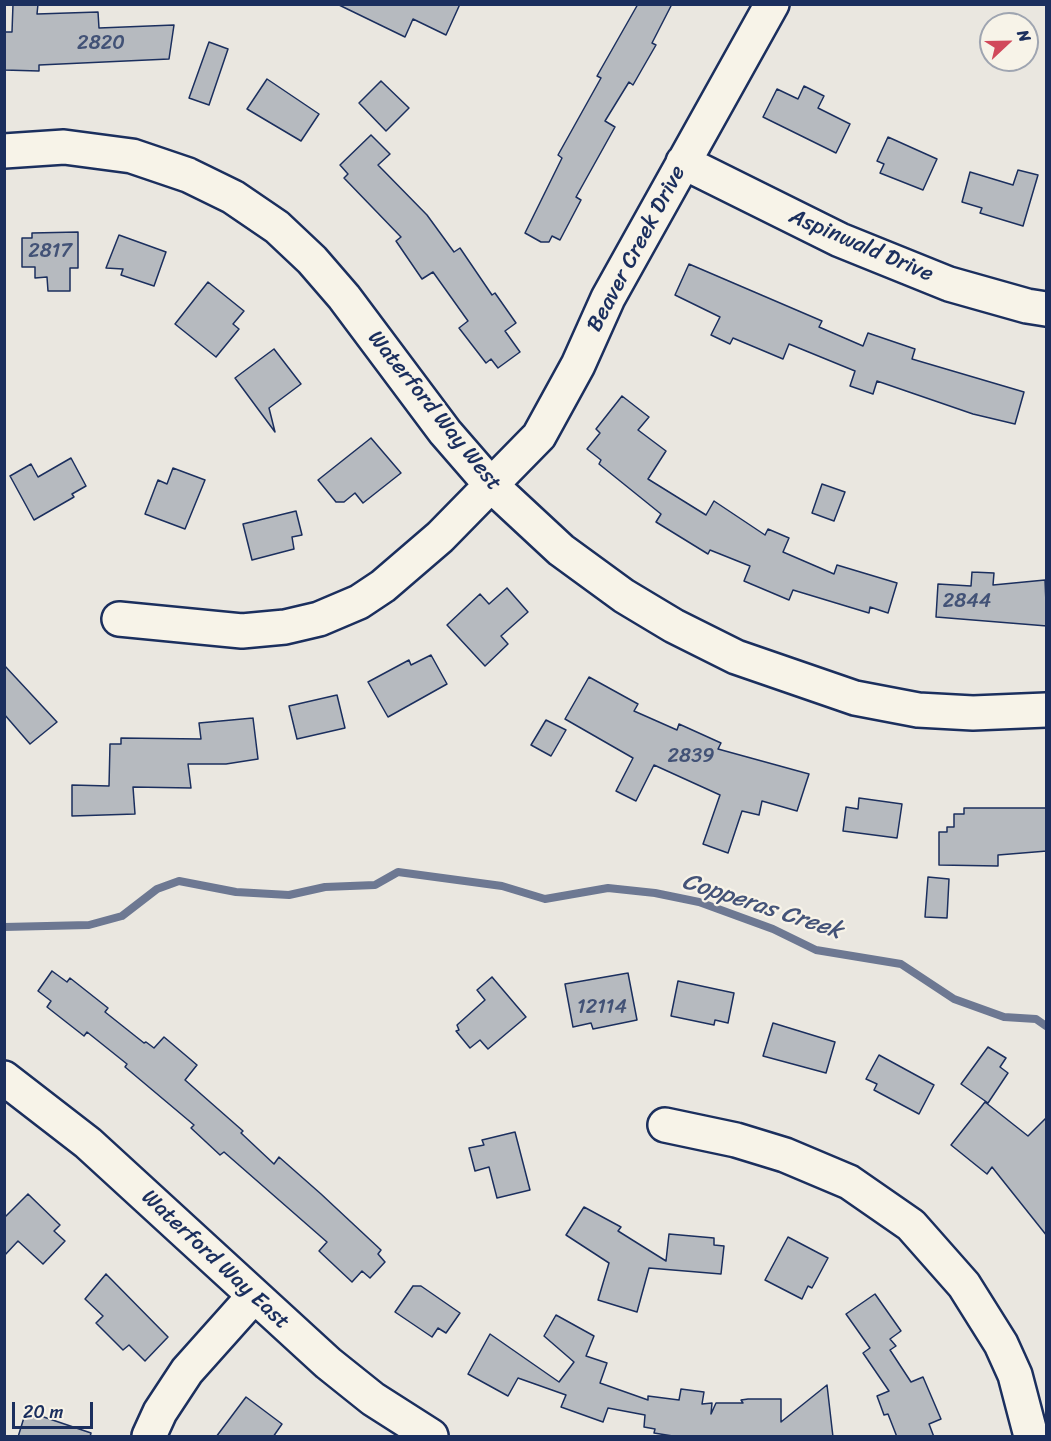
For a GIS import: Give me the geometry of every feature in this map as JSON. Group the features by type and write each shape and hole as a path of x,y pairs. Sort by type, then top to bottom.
{"street":[{"name":"Beaver Creek Drive","path":"119,619 242,631 285,627 318,620 359,602 383,586 440,537 539,436 578,365 608,298 772,4"},
{"name":"Waterford Way West","path":"4,151 64,147 132,156 188,175 233,197 277,227 312,260 344,297 445,432 491,485 561,550 624,596 674,626 736,657 855,698 918,710 973,713 1047,710"},
{"name":"Aspinwald Drive","path":"683,162 802,222 949,284 1047,309"},
{"name":"Waterford Way East","path":"4,1078 88,1143 328,1363 373,1398 431,1437"},
{"path":"665,1125 736,1140 785,1155 849,1182 910,1226 964,1285 1001,1344 1015,1375 1031,1437"},
{"path":"149,1437 160,1412 187,1371 254,1296"}],"building":[{"path":"13,4 38,4 37,14 98,12 99,28 174,25 169,59 39,65 39,71 4,70 4,32 12,32"},
{"path":"337,4 460,4 446,35 413,19 405,37"},
{"path":"638,4 672,4 652,43 656,45 633,85 629,82 605,121 615,127 576,197 581,200 560,240 552,236 549,242 541,242 525,233 562,158 558,155 601,78 597,76"},
{"path":"209,42 228,49 209,105 189,98"},
{"path":"267,79 319,114 301,141 247,109"},
{"path":"381,81 409,108 386,131 359,103"},
{"path":"804,86 824,96 818,108 850,124 836,153 763,117 777,89 798,99"},
{"path":"371,135 390,154 378,165 427,215 454,252 460,248 492,295 495,293 516,323 505,331 520,352 498,368 491,359 486,363 459,328 468,321 433,272 422,279 396,241 401,237 344,178 348,174 340,165"},
{"path":"888,137 937,159 923,190 880,173 884,164 877,161"},
{"path":"1018,170 1038,175 1023,226 980,213 982,208 962,202 970,172 1013,185"},
{"path":"78,232 78,268 70,268 70,291 48,291 47,277 35,278 35,267 22,267 22,238 32,238 32,233"},
{"path":"119,235 166,252 154,286 121,275 123,269 106,268"},
{"path":"689,264 822,321 819,327 863,346 868,333 915,349 912,359 1024,392 1015,424 973,414 877,381 873,394 850,386 855,371 789,344 783,359 733,338 730,344 711,335 720,317 675,295"},
{"path":"208,282 244,311 233,324 239,329 216,357 175,324"},
{"path":"274,349 301,384 269,408 275,432 235,378"},
{"path":"622,396 649,417 638,430 666,451 648,479 706,515 714,501 765,535 768,529 789,538 783,552 834,574 837,565 897,583 888,613 870,607 869,613 793,590 789,600 744,581 750,566 710,550 708,554 656,522 661,514 599,464 601,460 587,449 600,433 596,429"},
{"path":"371,438 401,473 363,503 355,493 344,502 336,502 318,480"},
{"path":"71,458 86,486 72,494 74,497 34,520 10,476 31,464 38,477"},
{"path":"173,468 205,480 185,529 145,514 158,480 167,484"},
{"path":"822,484 845,492 834,521 812,513"},
{"path":"296,511 302,535 292,537 294,549 252,560 243,524"},
{"path":"972,572 994,573 993,585 1045,580 1047,626 936,617 938,584 971,586"},
{"path":"507,588 528,612 501,636 508,644 485,666 447,625 480,594 489,604"},
{"path":"431,655 447,684 388,717 368,682 409,660 411,665"},
{"path":"4,665 57,722 30,744 4,714"},
{"path":"589,677 638,704 634,711 677,730 679,724 721,743 718,749 809,774 797,811 762,801 759,815 742,811 728,853 703,844 720,795 654,765 636,801 616,791 633,758 565,719"},
{"path":"337,695 345,728 297,739 289,706"},
{"path":"253,718 258,759 226,764 188,764 191,788 133,787 135,814 72,816 72,785 109,786 110,744 121,744 121,738 201,739 199,723"},
{"path":"546,720 566,730 551,756 531,745"},
{"path":"859,798 902,804 897,838 843,831 846,807 858,809"},
{"path":"964,808 1047,808 1047,851 998,855 998,866 939,865 939,832 947,832 947,827 954,827 954,814 964,814"},
{"path":"928,877 949,879 947,918 925,917"},
{"path":"52,971 67,982 70,978 108,1008 105,1012 144,1043 154,1048 164,1037 197,1065 185,1080 243,1131 241,1133 274,1164 279,1157 321,1194 381,1250 378,1254 385,1262 370,1278 362,1271 352,1282 319,1251 327,1242 224,1152 220,1155 191,1128 194,1125 125,1067 127,1064 87,1032 84,1036 47,1007 51,1001 38,991"},
{"path":"628,973 637,1020 593,1029 591,1023 573,1027 565,984"},
{"path":"492,977 526,1017 488,1049 480,1040 470,1048 456,1031 459,1030 457,1025 485,1000 477,990"},
{"path":"678,981 734,993 728,1023 715,1020 714,1025 671,1016"},
{"path":"773,1023 835,1042 826,1073 763,1056"},
{"path":"988,1047 1006,1058 1000,1067 1008,1073 988,1103 961,1084"},
{"path":"879,1055 934,1085 919,1114 874,1090 877,1084 866,1079"},
{"path":"985,1102 1028,1136 1047,1117 1047,1236 992,1167 987,1174 951,1145"},
{"path":"515,1132 530,1190 497,1198 489,1167 475,1171 469,1148 484,1145 482,1140"},
{"path":"28,1194 60,1225 54,1231 65,1241 43,1264 18,1241 4,1256 4,1218"},
{"path":"584,1207 621,1227 618,1231 666,1261 669,1234 714,1238 714,1245 724,1246 721,1274 649,1268 637,1312 598,1300 609,1263 566,1235"},
{"path":"788,1237 828,1258 812,1288 808,1286 802,1299 765,1280"},
{"path":"106,1274 168,1337 145,1361 129,1345 123,1350 96,1323 103,1316 85,1299"},
{"path":"413,1286 421,1286 460,1313 446,1333 438,1328 432,1337 395,1312"},
{"path":"875,1294 901,1331 890,1339 896,1346 890,1350 911,1382 923,1377 941,1419 929,1424 934,1437 897,1437 888,1414 884,1415 877,1396 889,1391 863,1353 870,1348 846,1314"},
{"path":"556,1315 594,1336 586,1356 607,1363 600,1383 648,1400 648,1396 679,1400 681,1389 704,1392 702,1404 712,1403 711,1414 716,1403 743,1403 741,1400 748,1399 781,1399 781,1422 827,1385 833,1437 679,1437 654,1433 655,1429 644,1427 645,1415 608,1408 603,1422 561,1407 566,1395 518,1378 508,1396 468,1374 490,1334 559,1382 574,1362 544,1336"},
{"path":"246,1397 282,1424 273,1437 216,1437"},
{"path":"26,1411 91,1433 90,1437 18,1437"}],"waterway":[{"name":"Copperas Creek","path":"4,927 89,925 122,916 157,889 179,881 236,892 289,895 325,887 375,885 398,872 502,886 545,899 608,888 655,893 699,902 773,929 816,950 901,964 954,999 1004,1017 1036,1019 1046,1026"}]}
